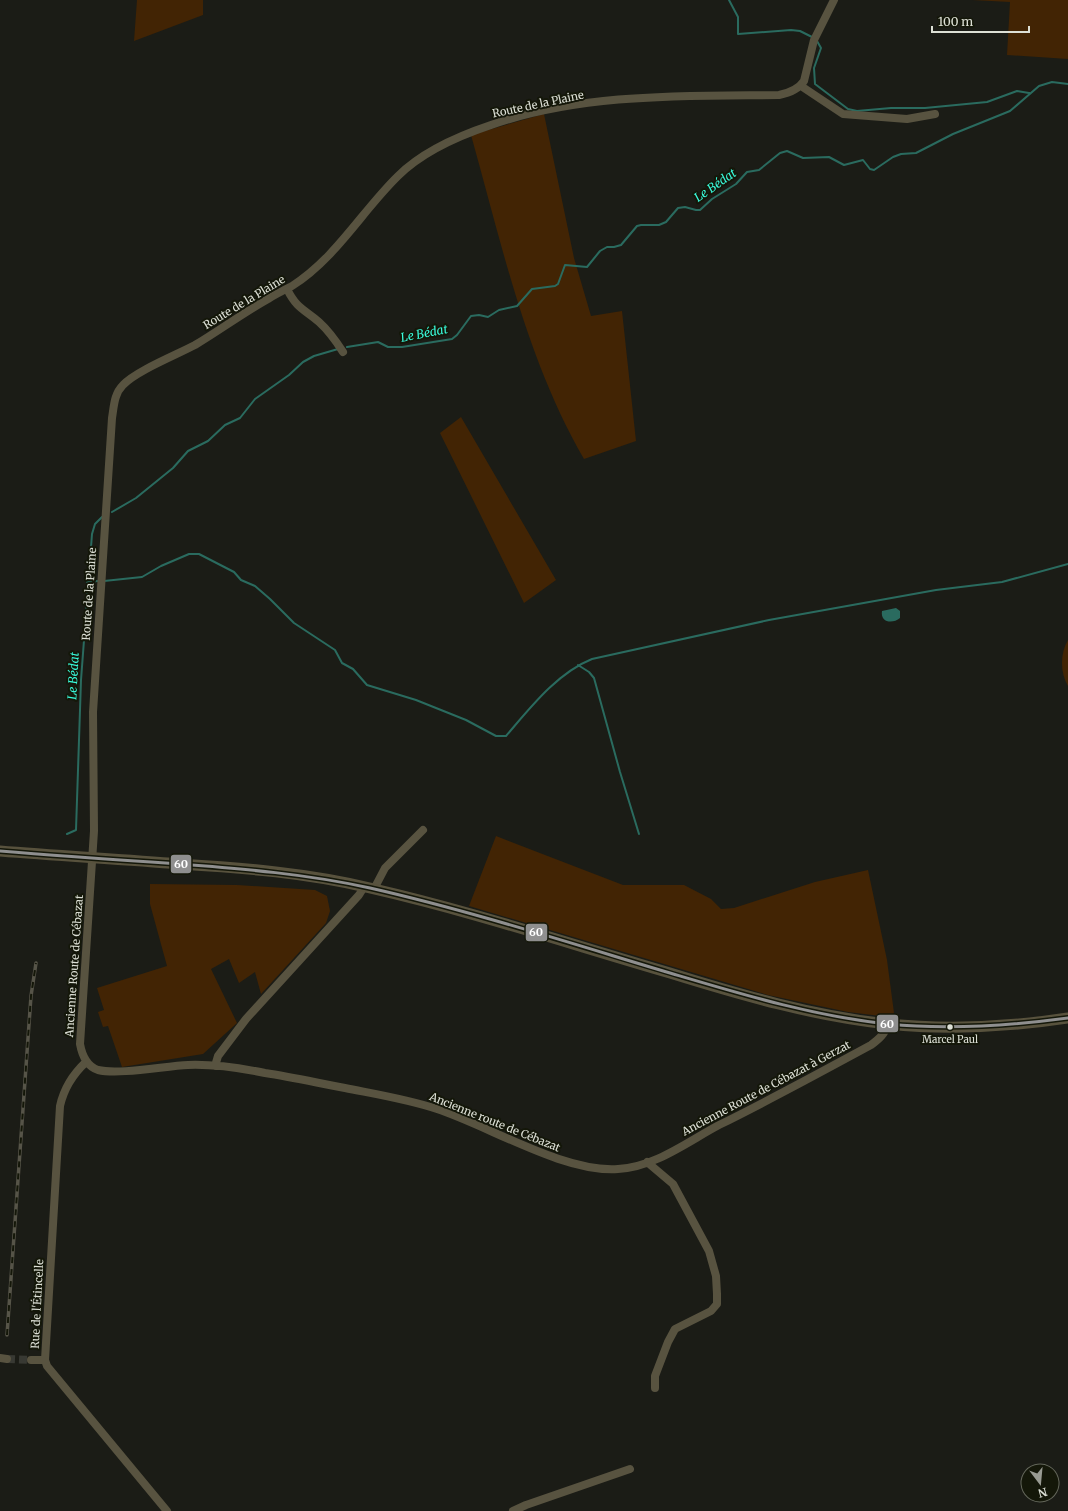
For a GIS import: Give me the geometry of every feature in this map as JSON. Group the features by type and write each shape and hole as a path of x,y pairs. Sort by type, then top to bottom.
{"main road":[{"path":"1,852 264,871 369,888 460,911 773,1003 830,1015 888,1024 962,1027 1008,1025 1068,1018"}],"street":[{"path":"834,0 815,38 804,81 800,86 843,114 907,119 934,114"},
{"name":"Route de la Plaine","path":"93,858 93,712 114,400 118,390 132,378 195,344 306,276 324,261 398,176 411,164 432,151 466,134 493,124 541,112 587,104 633,99 779,95 792,91 800,86"},
{"path":"287,289 298,307 318,321 332,336 343,352"},
{"path":"86,1062 98,1070 188,1065 215,1066 218,1056 246,1019 359,895 369,888 385,868 423,830"},
{"name":"Ancienne Route de Cébazat","path":"86,1062 82,1055 80,1044 93,858"},
{"name":"Ancienne Route de Cébazat à Gerzat","path":"647,1162 740,1116 871,1045 883,1034 888,1024"},
{"name":"Rue de l'Étincelle","path":"86,1062 75,1072 68,1082 60,1106 45,1360 52,1373 167,1511"},
{"name":"Ancienne route de Cébazat","path":"215,1066 289,1076 425,1105 454,1115 561,1160 582,1166 617,1170 647,1162"},
{"path":"647,1162 673,1184 709,1251 716,1276 717,1294 717,1304 711,1311 675,1329 668,1342 655,1376 655,1388"},
{"path":"31,1360 45,1360"},
{"path":"513,1511 526,1505 630,1469"}],"shaded area":[{"path":"137,0 203,0 203,15 134,41"},
{"path":"972,0 1068,0 1068,59 1007,55 1010,2"},
{"path":"544,114 574,258 591,316 622,311 636,441 584,459 546,382 531,342 517,301 471,135"},
{"path":"461,417 556,580 524,603 440,433"},
{"path":"1068,640 1068,686 1062,669 1062,657"},
{"path":"496,836 623,885 684,885 711,899 721,909 734,908 815,882 868,870 887,960 894,1013 889,1017 848,1012 768,995 469,906"},
{"path":"150,884 237,885 315,890 327,896 330,911 326,923 261,994 255,972 239,983 229,959 211,969 237,1023 203,1054 122,1067 108,1026 103,1027 98,1012 104,1010 97,988 167,966 150,904"}],"water":[{"path":"896,608 900,611 900,618 891,622 883,618 882,611"}],"waterway":[{"path":"729,0 738,17 738,34 791,30 800,31 812,37"},
{"path":"817,41 821,48 814,68 815,84 848,109 857,111 891,108 925,108 987,102 1017,91 1029,93"},
{"name":"Le Bédat","path":"347,347 378,342 388,347 402,347 452,339 457,335 471,316 479,315 488,317 499,310 517,306 532,289 555,286 558,284 565,265 587,267 600,251 607,247 621,245 637,226 659,225 666,222 678,208 685,207 700,210 712,199 736,184 747,172 759,170 780,153 787,151 803,158 829,157 844,165 863,160 870,169 874,170 893,157 901,154 916,153 953,134 1010,111 1039,86 1052,82 1068,84"},
{"name":"Le Bédat","path":"112,512 136,498 173,468 188,451 208,441 225,425 240,418 255,399 289,375 303,362 314,356 338,349"},
{"name":"Le Bédat","path":"67,834 76,830 81,680 92,534 95,524 102,517"},
{"path":"104,581 142,577 161,566 189,554 199,554 234,572 241,580 255,586 294,623 335,650 342,663 353,669 367,685 416,700 466,720 496,736 506,736 545,692 556,682 579,665 592,659 769,620 936,590 1002,582 1068,564"},
{"path":"87,582 98,581"},
{"path":"578,665 589,672 594,678 639,834"}],"tunnel":[{"path":"7,1359 31,1360"}],"railway":[{"path":"7,1335 31,996 36,963"}],"transit line":[{"name":"60","path":"0,851 252,870 346,883 408,897 483,917 750,996 832,1016 888,1024 933,1027 1000,1025 1068,1018"}],"place":[{"name":"Marcel Paul","path":"950,1027"}]}
